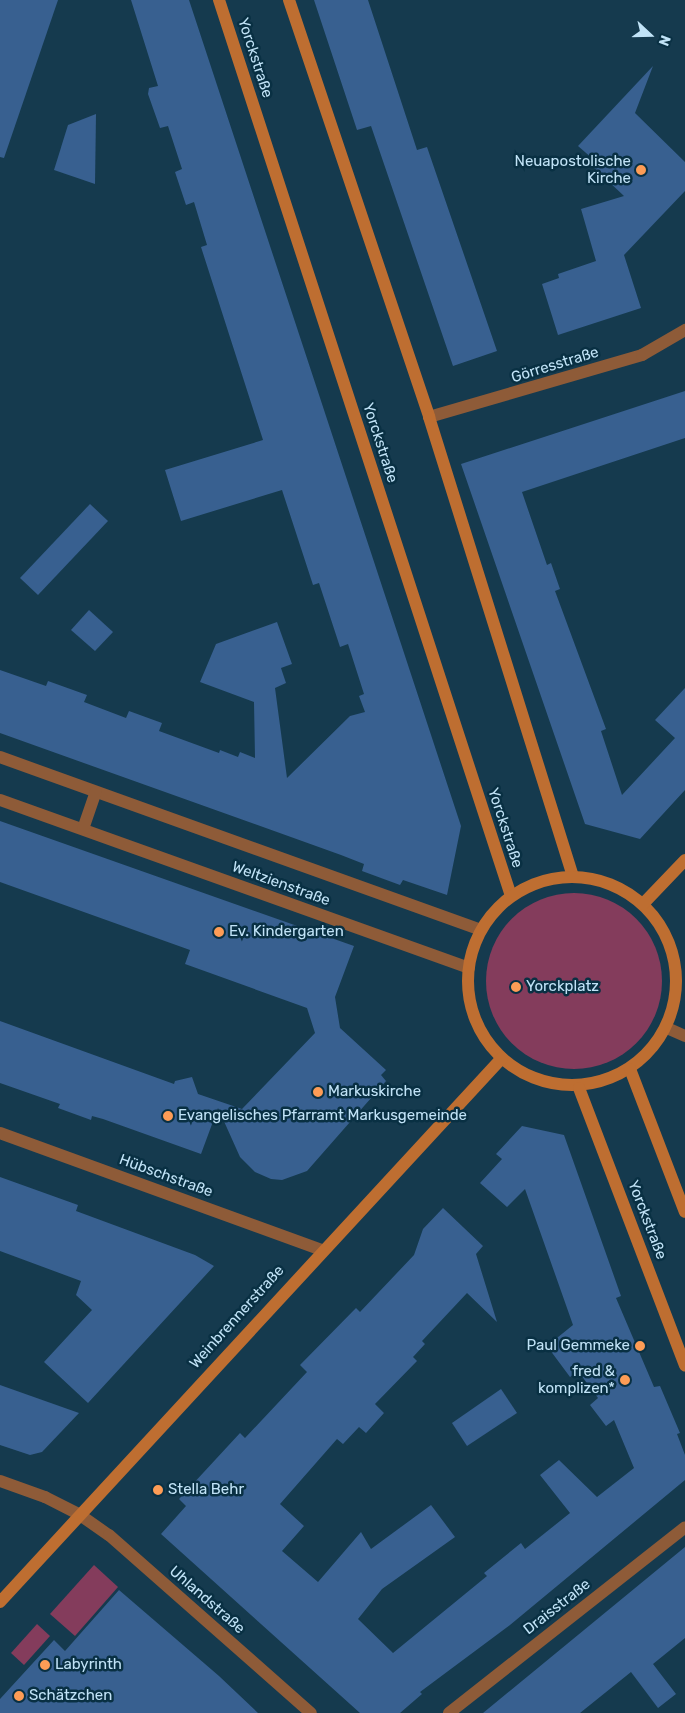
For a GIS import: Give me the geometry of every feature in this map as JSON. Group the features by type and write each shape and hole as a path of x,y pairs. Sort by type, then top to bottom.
{"street":[{"name":"Yorckstraße","path":"219,0 511,896"},
{"path":"289,0 429,417 573,876"},
{"name":"Görresstraße","path":"429,417 642,355 685,330"},
{"name":"Weltzienstraße","path":"0,757 481,930"},
{"path":"83,829 96,792"},
{"name":"Weltzienstraße","path":"0,800 469,968"},
{"path":"644,904 685,860"},
{"path":"573,876 608,882 644,904 669,942 678,983 667,1028 630,1069 579,1088 535,1078 502,1058 481,1031 470,1002 469,968 481,930 511,896 538,882 573,876"},
{"path":"667,1028 685,1036"},
{"name":"Weinbrennerstraße","path":"0,1602 321,1250 502,1058"},
{"path":"630,1069 685,1212"},
{"name":"Yorckstraße","path":"579,1088 685,1364"},
{"name":"Hübschstraße","path":"0,1133 321,1250"},
{"name":"Uhlandstraße","path":"0,1481 80,1515 109,1535 311,1713"},
{"name":"Draisstraße","path":"449,1713 685,1527"}],"shaded area":[{"path":"565,893 583,893 616,903 642,925 652,939 658,955 662,981 658,1007 652,1023 630,1049 616,1059 600,1065 583,1069 565,1069 532,1059 506,1037 496,1023 490,1007 486,990 486,972 496,939 518,913 532,903 548,897"},
{"path":"94,1565 118,1587 75,1636 50,1614"},
{"path":"37,1624 50,1636 24,1665 11,1653"}],"building":[{"path":"0,0 58,0 4,158 0,157"},
{"path":"131,0 189,0 461,826 447,895 403,880 400,885 362,871 364,864 341,855 0,733 0,670 46,686 48,681 87,695 84,702 126,718 129,711 162,723 159,731 219,753 220,750 238,757 240,752 255,758 254,702 200,682 216,644 277,622 292,664 281,668 286,683 275,688 287,778 350,716 365,712 359,696 364,694 348,644 340,647 319,583 313,585 282,490 181,521 165,470 263,440 201,247 207,245 194,202 186,205 175,172 182,169 168,126 160,128 148,94 149,88 158,86"},
{"path":"314,0 368,0 417,150 427,147 497,351 453,366 371,126 357,130"},
{"path":"653,66 635,113 685,162 685,191 624,255 641,308 558,335 542,284 559,278 558,274 596,261 581,209 624,196 589,163 593,159 578,146"},
{"path":"96,114 95,184 54,170 68,125"},
{"path":"685,391 685,438 522,492 547,565 551,563 560,589 555,591 606,729 601,731 622,795 675,738 655,720 685,688 685,790 640,839 585,824 461,464"},
{"path":"90,504 108,521 38,595 20,578"},
{"path":"89,610 113,632 95,651 71,630"},
{"path":"0,821 354,946 335,997 340,1028 386,1070 381,1075 386,1081 307,1171 282,1180 271,1179 255,1172 240,1157 218,1108 201,1154 103,1119 92,1116 91,1120 58,1108 60,1104 0,1083 0,1021 174,1084 175,1081 192,1077 198,1094 242,1109 315,1033 307,1008 185,964 190,950 0,882"},
{"path":"522,1126 564,1135 621,1296 616,1298 654,1387 660,1386 680,1433 677,1434 685,1455 685,1480 510,1625 420,1692 422,1694 400,1713 360,1713 161,1534 186,1506 179,1499 240,1433 245,1438 307,1372 300,1365 356,1308 360,1312 414,1255 423,1229 443,1208 483,1246 476,1254 497,1322 467,1293 422,1341 425,1344 413,1357 417,1361 375,1404 384,1413 366,1433 359,1427 343,1444 337,1439 280,1504 304,1526 282,1551 318,1582 361,1532 371,1549 431,1505 455,1537 382,1589 358,1619 393,1653 487,1576 484,1573 521,1543 525,1549 570,1513 540,1475 559,1460 597,1497 634,1468 614,1420 606,1426 590,1405 598,1398 578,1371 570,1377 547,1346 573,1325 525,1189 507,1207 480,1183 502,1159 496,1154"},
{"path":"0,1177 78,1205 76,1211 195,1255 214,1266 88,1403 44,1362 92,1310 76,1295 81,1281 0,1251"},
{"path":"0,1385 79,1413 42,1452 30,1455 0,1445"},
{"path":"501,1389 517,1413 467,1446 452,1423"},
{"path":"685,1547 685,1638 653,1664 676,1694 658,1708 631,1672 580,1713 483,1713"},
{"path":"119,1590 219,1676 258,1713 0,1713 0,1699 54,1640 65,1651"}],"place":[{"name":"Neuapostolische Kirche","path":"641,170"},
{"name":"Ev. Kindergarten","path":"219,932"},
{"name":"Yorckplatz","path":"516,987"},
{"name":"Markuskirche","path":"318,1092"},
{"name":"Evangelisches Pfarramt Markusgemeinde","path":"168,1116"},
{"name":"Paul Gemmeke","path":"640,1346"},
{"name":"fred & komplizen*","path":"625,1380"},
{"name":"Stella Behr","path":"158,1490"},
{"name":"Labyrinth","path":"45,1665"},
{"name":"Schätzchen","path":"19,1696"}]}
